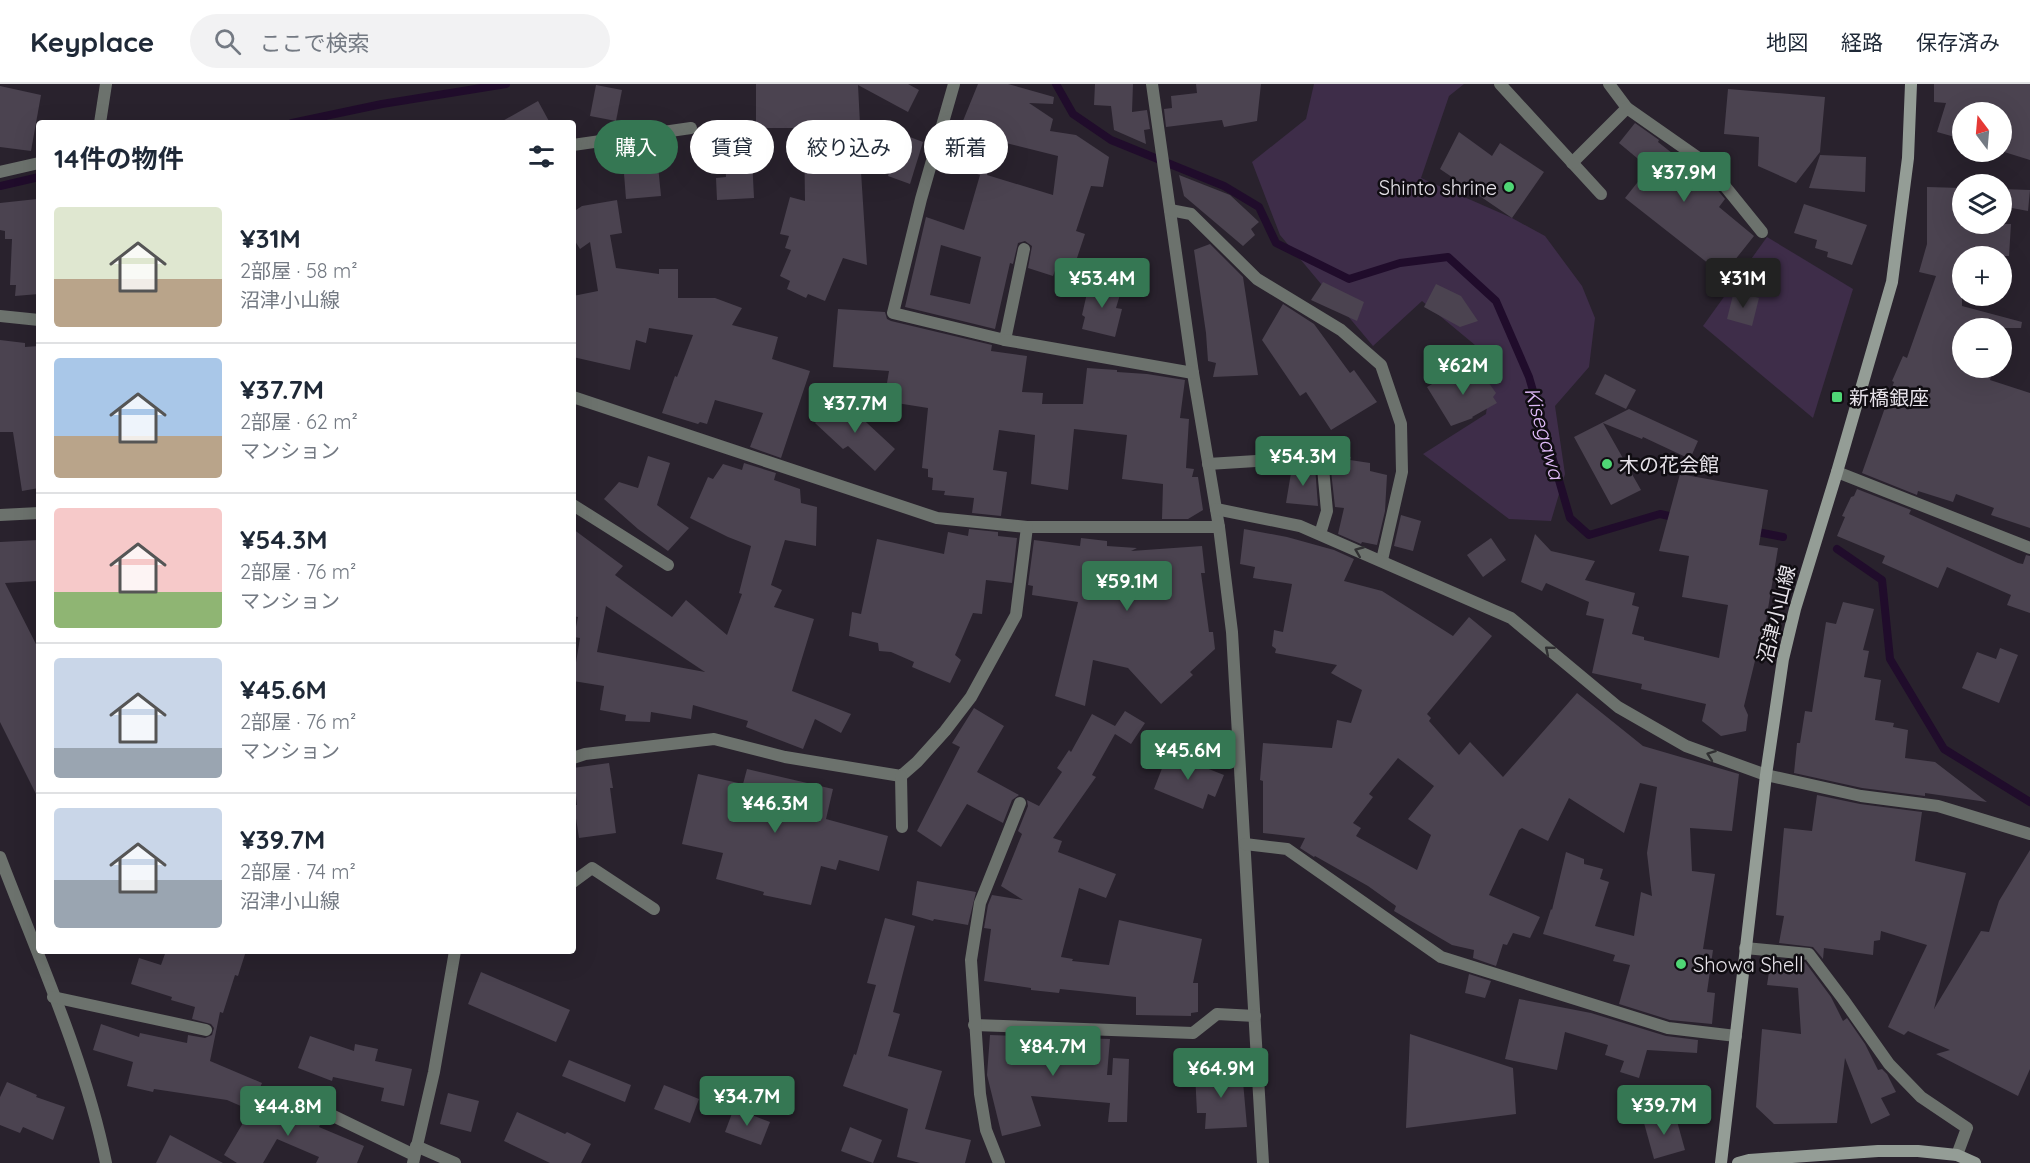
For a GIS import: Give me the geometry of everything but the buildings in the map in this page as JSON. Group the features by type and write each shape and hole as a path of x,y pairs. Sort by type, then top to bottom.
{"main road":[{"name":"沼津小山線","path":"1721,1163 1766,775 1783,659 1795,609 1892,282 1908,158 1911,84"},
{"path":"1738,1163 1878,1151 1918,1151 1958,1155 1975,1163"}],"street":[{"path":"100,120 106,84"},
{"path":"1152,84 1193,373 1219,527 1232,632 1263,1163"},
{"path":"1500,84 1601,194"},
{"path":"1609,84 1627,108 1707,164 1762,232"},
{"path":"949,86 949,107 921,199 893,313 1005,340 1193,373"},
{"path":"1572,163 1627,108"},
{"path":"576,143 690,128"},
{"path":"0,172 36,164"},
{"path":"1170,210 1191,214 1257,279 1341,330 1381,364 1401,424 1402,472 1382,560"},
{"path":"1005,340 1024,249"},
{"path":"0,316 36,320"},
{"path":"576,398 937,518 1027,527 1219,527"},
{"path":"1208,464 1322,457 1327,511 1320,534"},
{"path":"1837,472 2030,548"},
{"path":"576,507 668,565"},
{"path":"1216,508 1300,526 1511,618 1618,706 1686,746 1766,775 1861,796 1938,806 2030,834"},
{"path":"0,515 36,513"},
{"path":"901,776 945,731 971,697 1017,615 1027,527"},
{"path":"576,757 585,754 714,739 785,757 901,776"},
{"path":"901,776 903,827"},
{"path":"999,1163 986,1130 980,1094 971,960 980,903 1020,803"},
{"path":"1245,844 1287,849 1441,957 1668,1028 1736,1036"},
{"path":"0,857 36,952"},
{"path":"576,880 592,868 654,909"},
{"path":"1745,948 1809,954 1888,1064 1921,1097 1967,1128 1958,1155"},
{"path":"37,954 81,1072 106,1163"},
{"path":"414,1155 434,1072 454,954"},
{"path":"53,997 206,1030"},
{"path":"974,1025 1194,1033 1217,1014 1255,1016"},
{"path":"294,1097 414,1155 454,1163"}],"shaded area":[{"path":"1314,84 1464,84 1449,96 1421,178 1512,218 1545,236 1582,286 1595,318 1589,367 1555,406 1565,474 1551,521 1509,519 1423,454 1486,414 1493,360 1422,301 1373,346 1280,235 1252,162 1306,119"},
{"path":"1767,237 1853,289 1813,418 1703,326"}],"waterway":[{"name":"Kisegawa","path":"306,120 382,104 506,84"},
{"name":"Kisegawa","path":"1056,84 1073,114 1111,140 1224,186 1259,207 1276,243 1349,279 1400,263 1448,257 1496,301 1529,377 1570,518 1589,535 1660,514 1678,518"},
{"name":"Kisegawa","path":"0,186 36,178"},
{"name":"Kisegawa","path":"1752,531 1783,537"},
{"name":"Kisegawa","path":"1837,549 1882,580 1890,659 1944,749 2030,802"}],"place":[{"name":"Shinto shrine","path":"1509,187"},
{"name":"新橋銀座","path":"1837,397"},
{"name":"木の花会館","path":"1607,464"},
{"name":"Showa Shell","path":"1681,964"}]}
